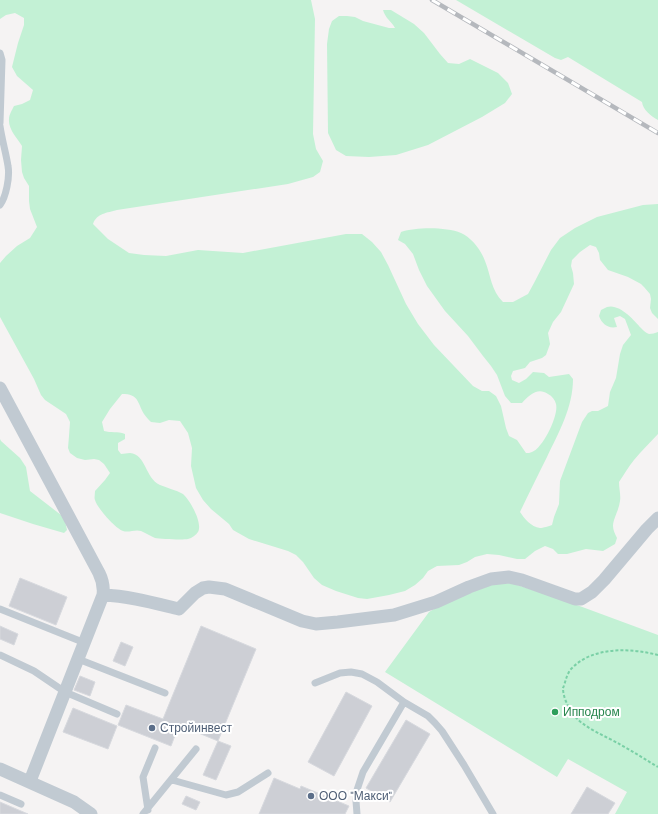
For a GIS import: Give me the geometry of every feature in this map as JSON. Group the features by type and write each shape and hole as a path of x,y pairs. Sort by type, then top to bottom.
{"street":[{"path":"0,388 99,573 103,581 104,588 103,595 85,643 30,781"},
{"path":"103,595 130,598 179,609 194,593 203,588 209,587 225,589 302,621 316,624 394,615 436,602 491,579 509,577 522,580 575,599 581,599 592,592 604,580 646,529 658,518"},
{"path":"0,769 30,781 74,802 90,814"}],"lane":[{"path":"0,53 2,60 0,123"},
{"path":"0,126 9,168 7,188 0,206"},
{"path":"0,609 85,643"},
{"path":"0,655 34,671 65,692 117,714"},
{"path":"78,658 165,693"},
{"path":"315,683 340,673 351,672 362,674 428,716 442,731 493,814"},
{"path":"357,814 357,790 363,772 404,702"},
{"path":"146,812 143,777 155,748"},
{"path":"146,812 196,749"},
{"path":"172,780 226,795 238,792 268,774"},
{"path":"0,795 21,804"}],"path":[{"path":"658,655 619,650 594,655 583,660 570,669 563,688 569,707 573,714 583,724 658,767"}],"green space":[{"path":"0,0 311,0 315,19 313,134 316,149 323,161 320,172 313,177 288,184 117,210 100,216 93,224 108,239 129,253 166,256 198,250 243,253 346,234 362,234 381,252 406,304 418,324 434,345 473,386 482,391 489,391 496,396 501,406 509,436 517,440 526,453 536,449 549,431 555,416 555,401 552,397 541,391 534,393 522,403 511,403 505,396 497,375 491,366 468,336 445,311 427,286 413,254 405,244 398,240 401,232 431,228 455,231 465,235 476,245 481,253 496,293 503,302 513,302 528,294 551,250 560,238 575,228 597,217 643,205 658,204 658,319 652,313 650,308 650,294 644,287 628,277 608,270 600,260 596,247 590,245 572,260 571,266 574,284 561,312 553,322 548,333 550,344 546,355 530,362 525,368 513,371 511,376 512,380 519,383 533,372 544,373 549,377 569,374 573,379 571,399 568,409 556,438 520,512 531,524 543,528 552,525 559,504 560,481 582,422 588,413 598,411 608,406 610,392 616,378 620,354 623,345 631,335 625,319 620,316 614,318 617,327 608,327 604,324 599,316 601,310 612,306 616,307 626,313 647,333 650,334 658,332 658,434 634,460 619,482 620,501 613,526 617,538 615,544 603,551 586,549 567,554 558,554 553,549 545,546 535,551 525,559 487,554 475,557 459,565 437,566 428,571 415,585 405,591 367,599 358,598 322,585 314,578 296,555 288,551 249,539 233,530 229,524 203,500 196,488 191,466 192,448 188,433 180,421 169,420 160,423 151,422 144,414 135,397 128,394 122,394 110,409 102,422 104,431 125,434 125,439 118,443 118,450 121,454 135,454 143,462 155,482 183,494 195,512 199,523 199,528 198,532 191,538 177,539 155,538 141,531 123,531 116,526 96,504 95,498 95,491 110,473 104,464 99,460 85,460 77,458 70,453 68,448 70,422 66,414 45,400 41,395 34,379 0,317 0,263 17,246 30,238 37,227 30,209 29,186 22,172 22,146 13,133 9,123 14,106 30,100 33,90 17,76 12,67 24,25 24,18 15,13 6,15 0,19"},
{"path":"456,0 658,0 658,120 650,115 642,102 568,57 561,60 555,58"},
{"path":"383,10 391,10 414,24 424,33 448,63 459,64 470,59 498,73 508,83 512,94 505,103 482,117 428,145 396,155 369,157 346,156 336,150 328,133 327,44 329,29 332,21 339,16 355,17 363,21 389,28 395,28"},
{"path":"0,439 20,458 26,467 30,491 61,515 65,521 67,530 64,533 0,513"},
{"name":"Ипподром","path":"511,583 558,598 658,635 658,814 615,814 627,792 568,759 557,777 385,672 429,612 454,597 494,584"}],"building":[{"path":"20,578 67,597 56,625 9,606"},
{"path":"0,626 18,634 14,645 0,639"},
{"path":"201,626 256,649 218,741 179,725 171,746 118,725 126,705 163,719"},
{"path":"121,642 133,647 125,666 113,661"},
{"path":"80,676 95,682 90,696 74,690"},
{"path":"346,692 372,706 334,776 308,762"},
{"path":"73,708 117,726 108,749 63,732"},
{"path":"406,720 430,734 390,802 366,788"},
{"path":"218,741 231,746 216,780 203,775"},
{"path":"274,778 300,789 301,786 349,806 345,814 259,814"},
{"path":"587,787 615,803 608,814 571,814"},
{"path":"186,796 200,802 196,810 182,804"},
{"path":"0,802 28,814 0,814"}],"railway":[{"path":"432,0 658,133"}],"place":[{"name":"Ипподром","path":"555,712"},
{"name":"Стройинвест","path":"152,728"},
{"name":"ООО \"Макси\"","path":"311,796"}]}
